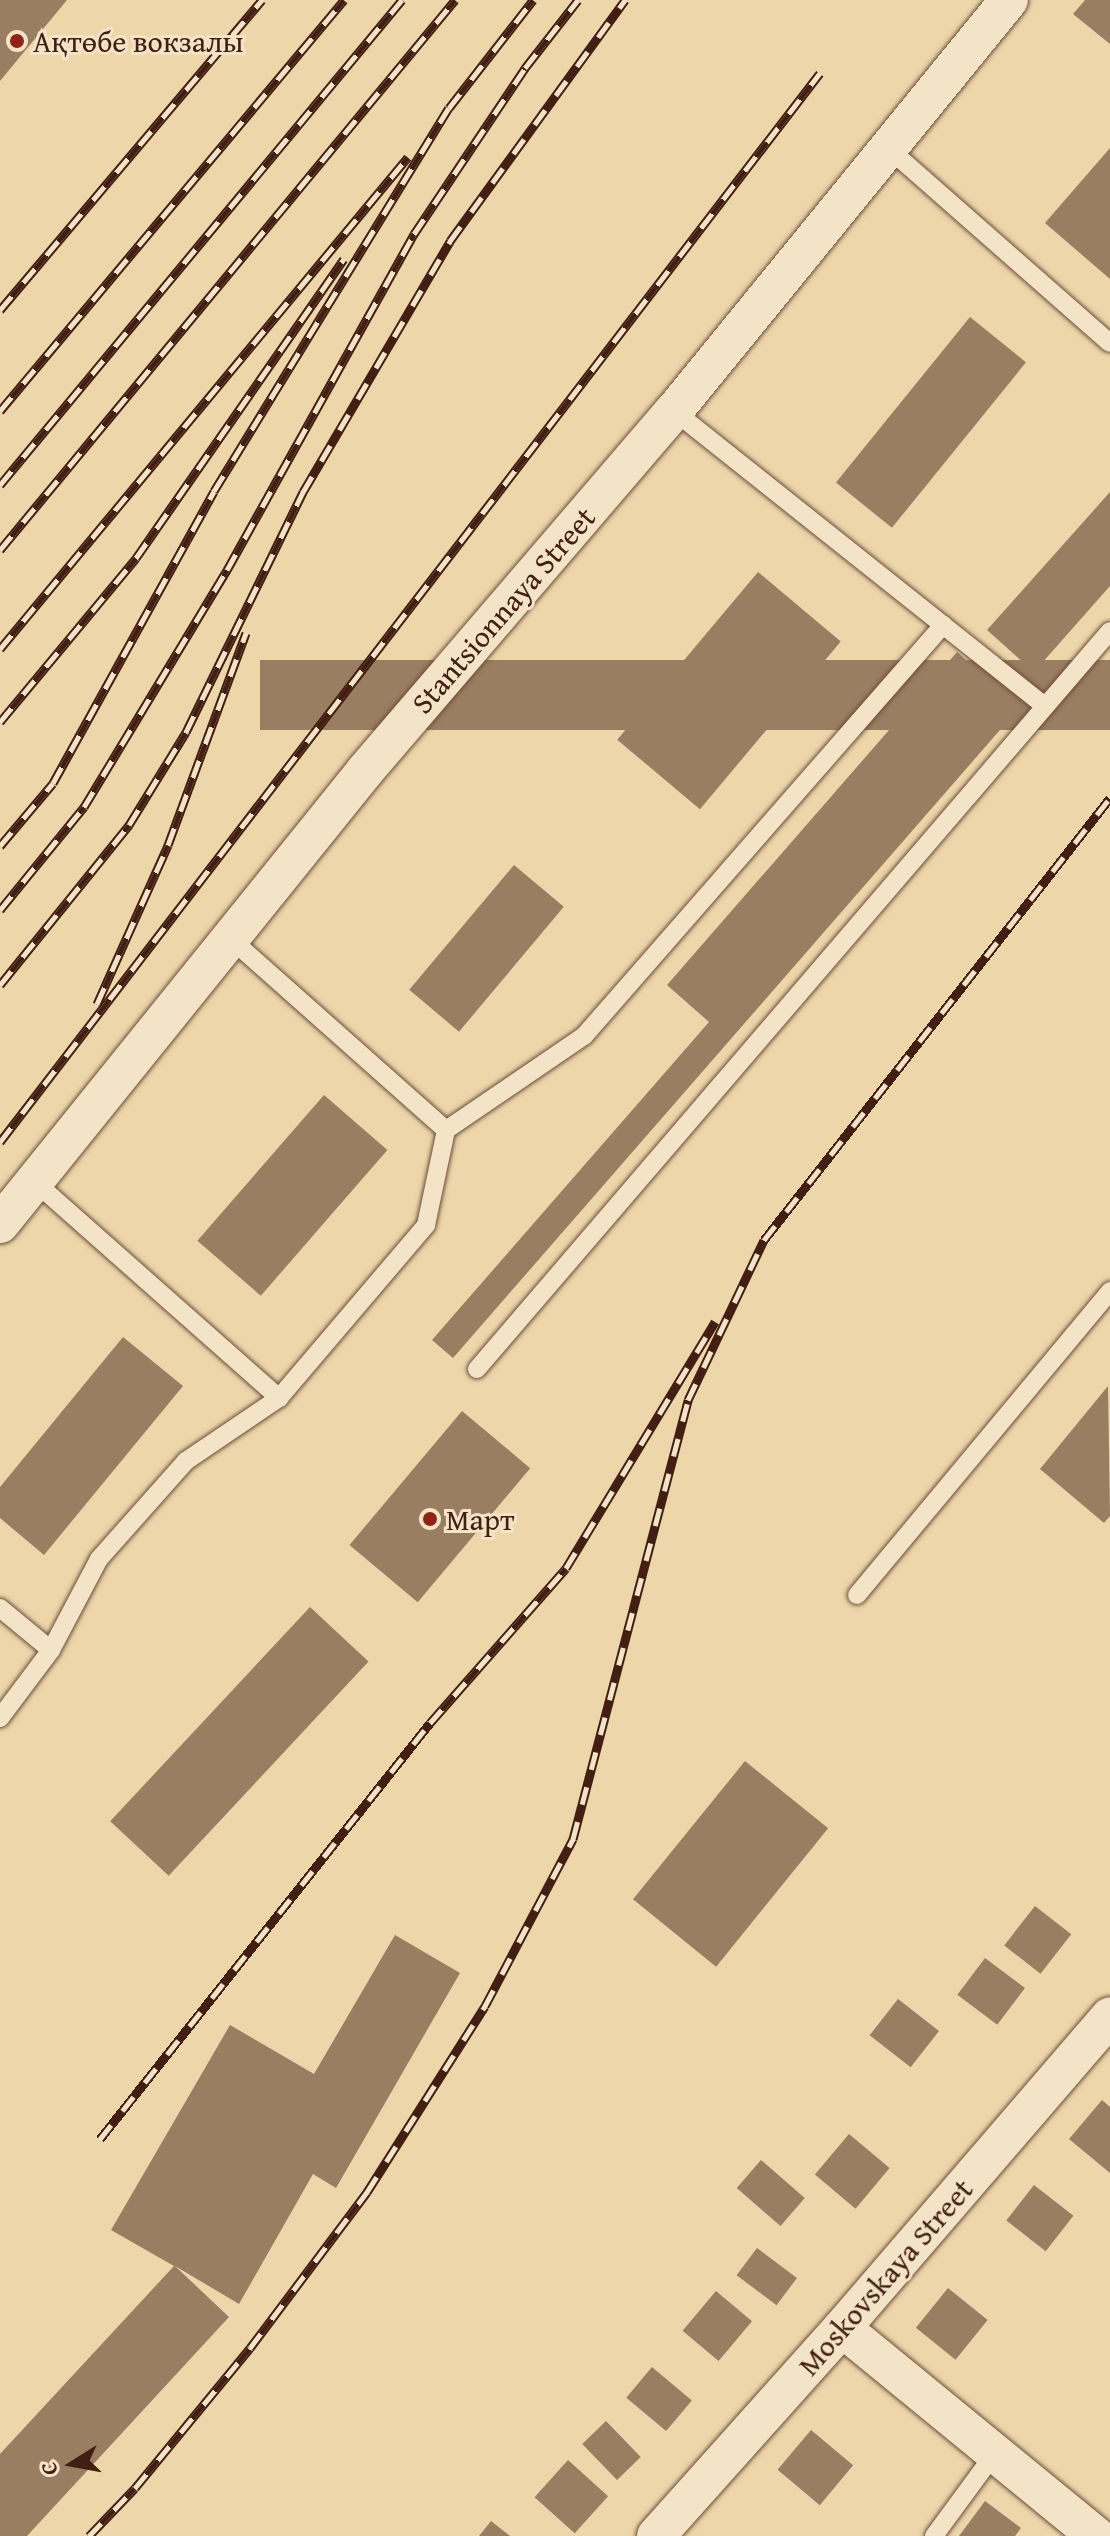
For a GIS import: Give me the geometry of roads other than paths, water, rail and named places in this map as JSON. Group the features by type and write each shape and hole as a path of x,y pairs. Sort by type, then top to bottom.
{"street":[{"name":"Stantsionnaya Street","path":"0,1224 365,771 674,411 1009,0"},
{"name":"Moskovskaya Street","path":"656,2536 842,2328 1110,2016"},
{"path":"842,2328 1096,2536"}],"lane":[{"path":"888,148 1110,343"},
{"path":"674,411 1045,706"},
{"path":"0,1718 51,1650 99,1559 186,1461 279,1398 426,1225 446,1130 584,1036 943,625"},
{"path":"477,1369 1110,631"},
{"path":"231,939 446,1130"},
{"path":"35,1182 279,1398"},
{"path":"857,1595 1110,1291"},
{"path":"0,1608 51,1650"},
{"path":"934,2536 995,2453"}],"railway":[{"path":"0,310 262,0"},
{"path":"0,411 344,0"},
{"path":"0,485 402,0"},
{"path":"0,550 455,0"},
{"path":"0,846 53,783 214,491 449,108 533,0"},
{"path":"0,910 84,807 227,570 414,234 525,68 578,0"},
{"path":"0,985 129,825 186,732 303,492 450,241 625,0"},
{"path":"0,1142 820,73"},
{"path":"0,649 408,157"},
{"path":"0,722 136,558 344,259"},
{"path":"97,1004 168,845 246,633"},
{"path":"89,2536 135,2488 250,2348 367,2192 485,2006 573,1839 688,1400 764,1240 1110,798"},
{"path":"100,2139 430,1723 566,1568 715,1322"}],"place":[{"name":"Ақтөбе вокзалы","path":"17,41"},
{"name":"Март","path":"430,1519"}]}
